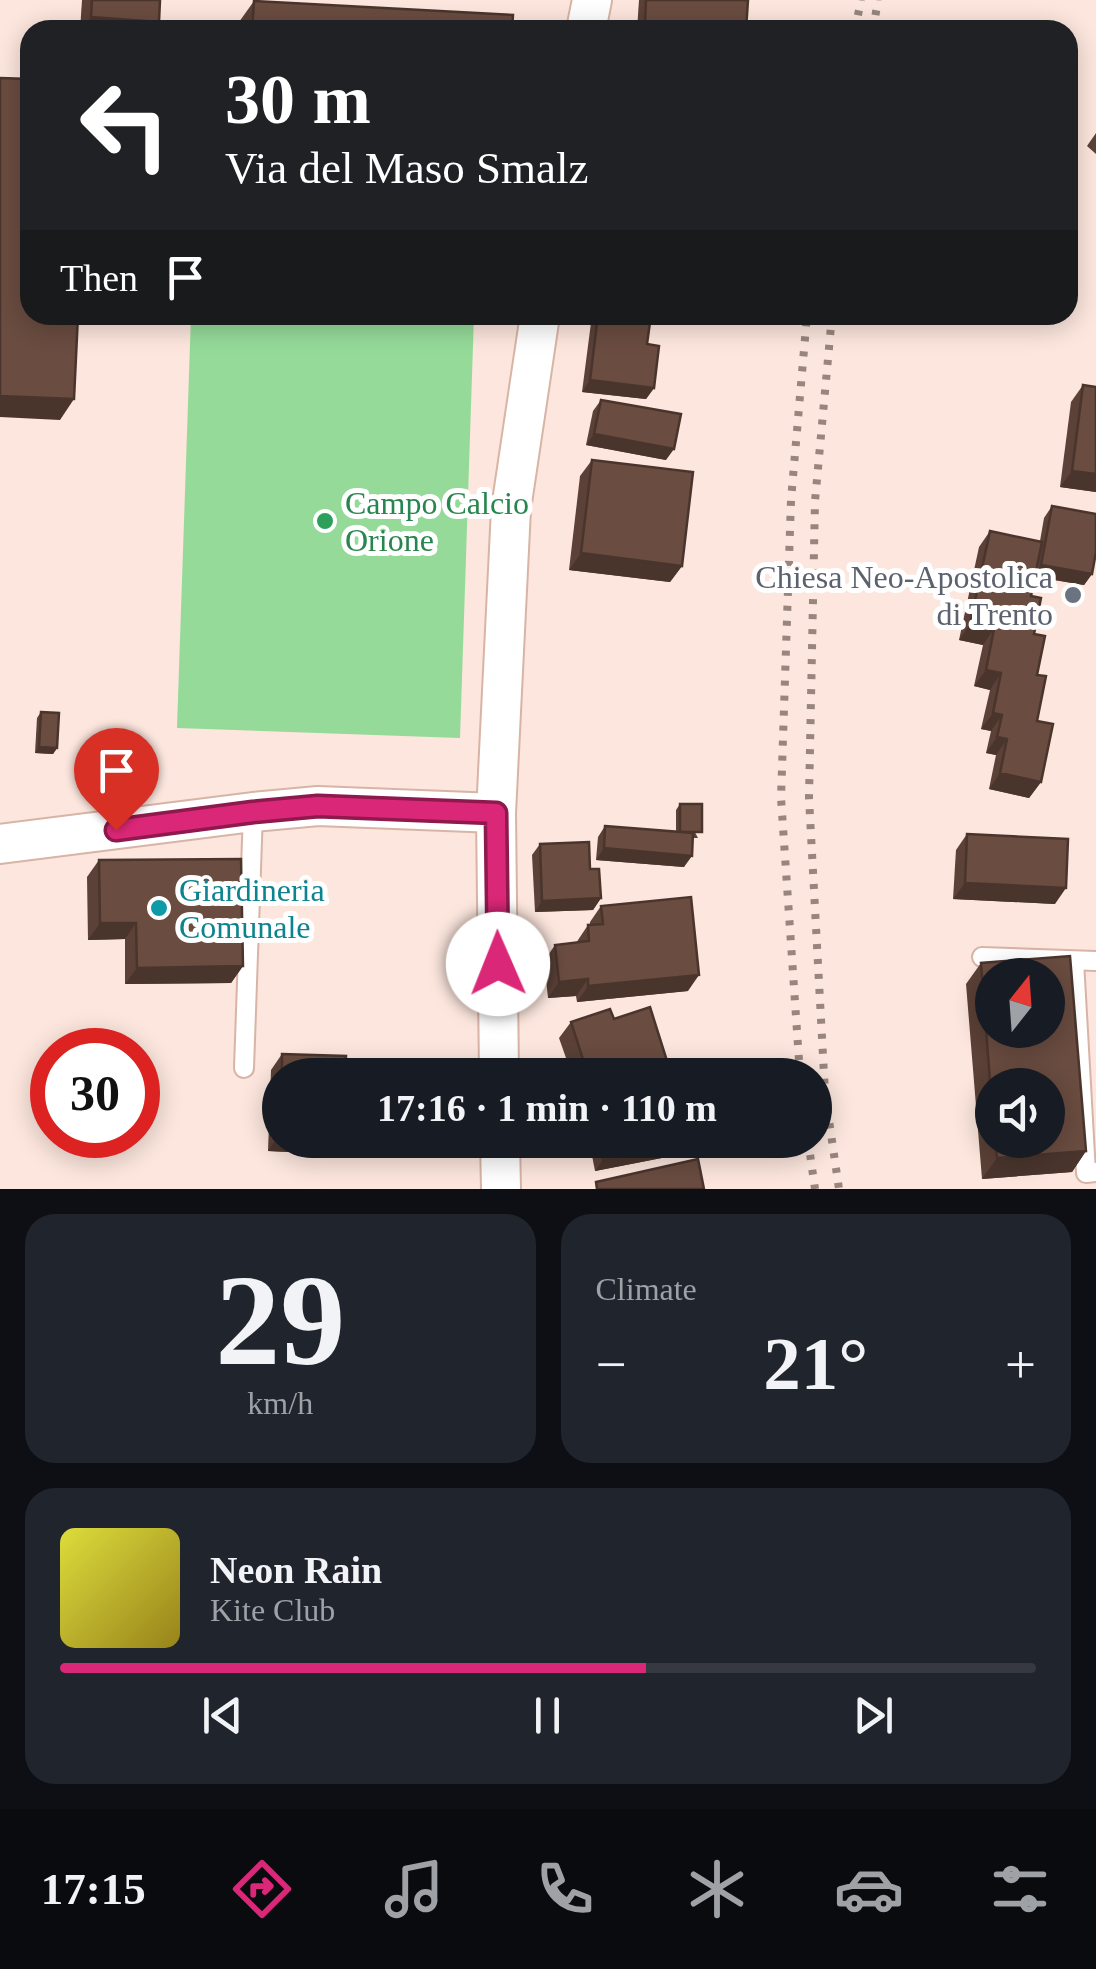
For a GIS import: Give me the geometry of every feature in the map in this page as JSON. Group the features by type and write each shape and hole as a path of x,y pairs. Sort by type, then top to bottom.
{"street":[{"path":"499,1058 496,813 511,509 539,325"},
{"path":"0,844 318,806 496,813"},
{"path":"500,1158 501,1189"}],"lane":[{"path":"244,1068 253,812"},
{"path":"982,957 1096,961"},
{"path":"1074,961 1086,1173 1096,1172"}],"green space":[{"name":"Campo Calcio Orione","path":"191,325 474,325 460,738 177,728"}],"building":[{"path":"92,0 160,0 159,20 91,17"},
{"path":"646,0 748,0 747,20 645,20"},
{"path":"254,1 513,15 513,20 253,20"},
{"path":"0,78 20,79 20,325 78,325 74,399 0,396"},
{"path":"597,325 650,325 647,344 659,346 654,388 590,380"},
{"path":"1083,385 1096,387 1096,474 1072,471"},
{"path":"601,400 681,414 674,449 594,434"},
{"path":"592,460 693,472 682,566 581,553"},
{"path":"1052,506 1096,514 1092,574 1041,565"},
{"path":"990,531 1042,542 1031,596 1041,598 1034,634 1045,636 1037,675 1046,676 1037,721 1053,724 1041,782 1000,773 1007,739 997,737 1002,715 993,713 1001,673 986,670 994,629 970,624"},
{"path":"41,712 59,713 57,748 39,747"},
{"path":"680,804 702,804 702,832 680,832"},
{"path":"605,826 693,833 692,856 604,848"},
{"path":"967,834 1068,839 1066,888 965,883"},
{"path":"589,842 590,869 599,869 601,898 542,901 540,844"},
{"name":"Giardineria Comunale","path":"241,859 243,966 137,968 136,923 100,923 99,860"},
{"path":"691,897 699,975 588,986 588,979 559,982 555,945 589,941 588,925 603,924 601,906"},
{"path":"1070,956 1086,1151 1065,1153 1065,1068 989,1068 987,1048 1065,1048 1065,958 1045,958"},
{"path":"650,1007 666,1058 583,1058 571,1022 610,1009 614,1019"},
{"path":"282,1054 346,1056 346,1058 282,1058"},
{"path":"698,1159 704,1189 597,1189 596,1182"}],"railway":[{"path":"857,20 861,0"},
{"path":"875,20 878,0"},
{"path":"799,1058 781,798 791,500 806,325"},
{"path":"831,325 815,501 809,798 825,1093 839,1189"},
{"path":"811,1158 815,1189"}],"place":[{"name":"Campo Calcio Orione","path":"325,521"},
{"name":"Chiesa Neo-Apostolica di Trento","path":"1073,595"},
{"name":"Giardineria Comunale","path":"159,908"}],"route":[{"path":"116,830 318,806 496,813 498,964"}]}
